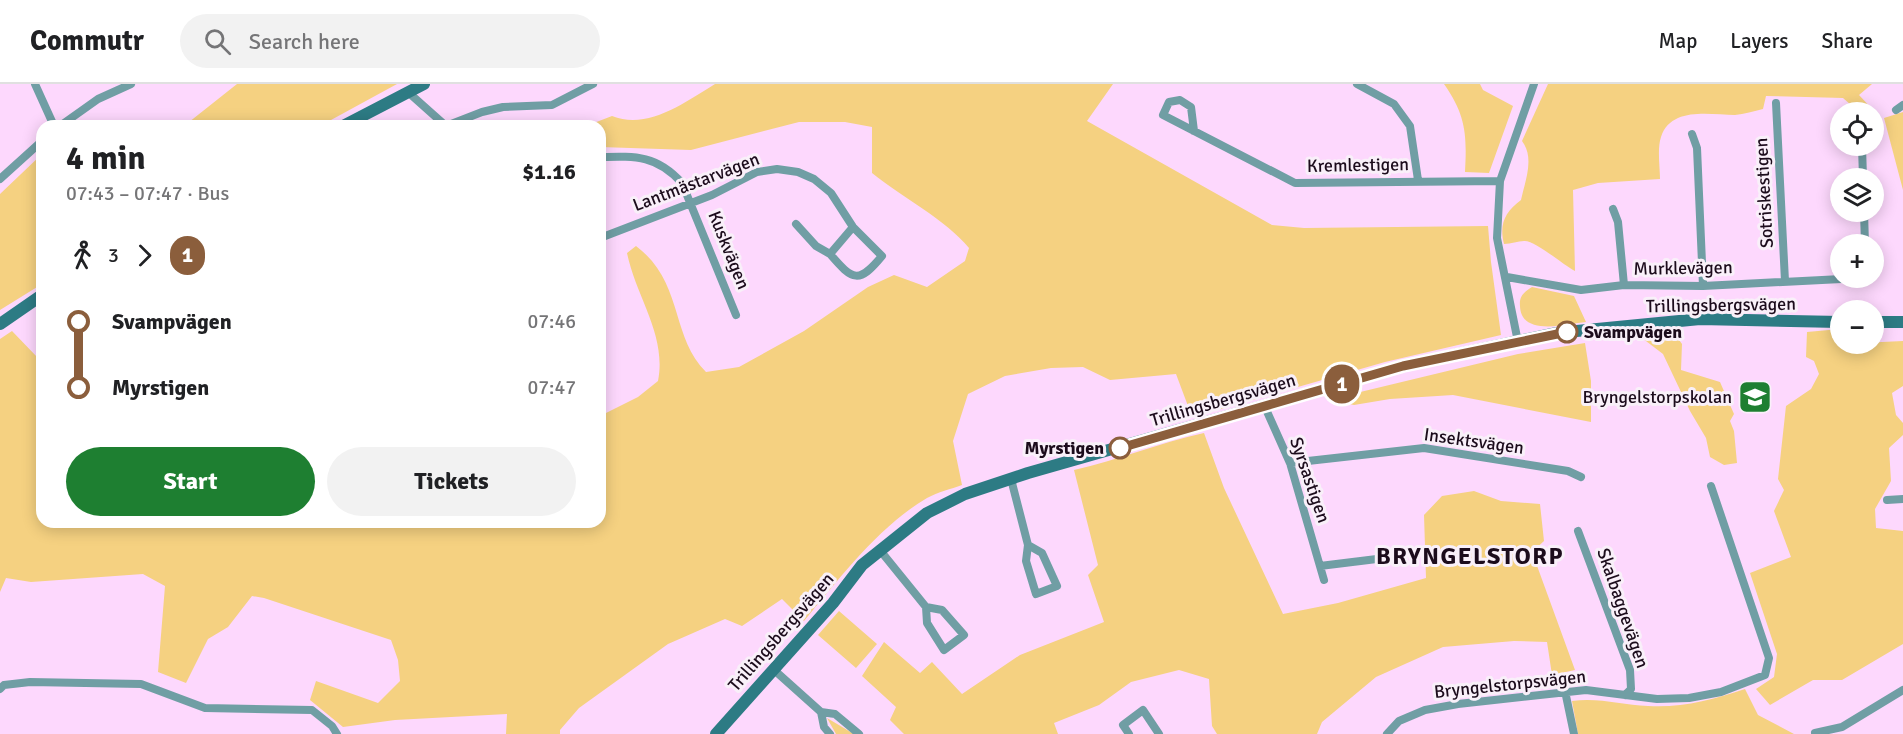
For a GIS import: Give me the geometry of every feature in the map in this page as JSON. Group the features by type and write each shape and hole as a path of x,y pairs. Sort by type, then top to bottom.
{"street":[{"path":"35,84 51,120"},
{"path":"68,120 98,99 131,84"},
{"path":"355,120 424,84"},
{"path":"460,120 482,111 502,107 552,105 593,84"},
{"path":"1357,84 1394,104 1410,126 1418,180"},
{"path":"1518,342 1507,277 1497,238 1500,181 1534,84"},
{"path":"409,93 439,120"},
{"name":"Sotriskestigen","path":"1776,103 1785,282"},
{"name":"Kremlestigen","path":"1194,131 1295,183 1500,181"},
{"path":"1692,134 1697,148 1703,286"},
{"path":"0,179 36,146"},
{"name":"Kuskvägen","path":"606,157 654,160 670,170 682,183 692,202 736,315"},
{"name":"Lantmästarvägen","path":"606,236 692,202 757,172 777,169 798,172 814,179 831,193 853,227 882,256 868,273 862,276 848,274 830,254 816,246 796,224"},
{"path":"1613,209 1618,222 1624,285"},
{"path":"830,254 853,227"},
{"name":"Murklevägen","path":"1507,277 1581,290 1624,285 1703,286 1830,280"},
{"path":"0,324 36,300"},
{"name":"Trillingsbergsvägen","path":"716,734 833,603 862,565 879,549 927,513 965,494 1403,366 1556,333 1700,319 1830,322"},
{"path":"1884,322 1903,322"},
{"name":"Syrsastigen","path":"1265,407 1290,463 1324,580"},
{"name":"Insektsvägen","path":"1290,463 1424,448 1568,471 1581,477"},
{"path":"1011,479 1028,546 1026,561 1036,594 1057,586 1042,553 1028,546"},
{"name":"Bryngelstorpsvägen","path":"1386,734 1399,721 1425,710 1586,690 1657,699 1689,698 1721,692 1765,675 1769,658 1711,486"},
{"path":"1887,500 1903,499"},
{"name":"Skalbaggevägen","path":"1578,531 1630,670 1631,689 1625,695"},
{"path":"879,549 926,607 927,623 944,650 964,635 942,610 926,607"},
{"path":"1320,566 1393,557"},
{"path":"773,669 820,712 824,727 830,734"},
{"path":"1,685 30,682 141,684 206,708 312,710 332,726 337,734"},
{"path":"1815,733 1842,727 1903,690"},
{"path":"1565,691 1574,734"},
{"path":"1129,734 1123,725 1143,710 1159,734"},
{"path":"820,712 835,714 859,734"}],"shaded area":[{"path":"237,84 397,84 331,120 192,120"},
{"path":"715,84 1113,84 1087,121 1272,225 1304,228 1488,226 1501,335 1385,362 1214,411 1191,414 1176,374 1110,380 1083,367 1051,368 1005,376 968,394 953,441 962,485 927,498 892,523 861,554 804,621 782,599 742,626 725,619 668,644 579,708 560,730 560,734 506,734 507,714 395,720 343,727 310,700 316,681 378,703 400,681 398,660 391,640 264,598 252,596 228,627 208,639 186,683 158,672 165,586 143,574 31,582 6,578 0,592 0,339 12,331 36,356 36,528 606,528 606,413 638,397 658,381 660,364 655,332 627,253 636,246 651,260 662,276 670,292 687,342 695,358 706,372 739,367 804,331 868,287 894,275 927,287 965,261 969,248 959,238 936,218 872,173 872,127 845,122 799,122 691,150 606,147 606,120 602,120 612,116 639,120 678,106"},
{"path":"1444,84 1480,84 1483,90 1513,106 1489,173 1465,172 1464,126 1457,106"},
{"path":"1548,84 1872,84 1859,95 1866,102 1848,102 1843,98 1766,96 1763,109 1735,115 1693,114 1673,120 1661,137 1660,179 1598,183 1573,190 1575,271 1535,244 1524,241 1504,244 1503,224 1507,214 1521,200 1527,177 1528,155 1522,141"},
{"path":"1903,112 1903,190 1884,118"},
{"path":"36,160 36,288 0,310 0,194"},
{"path":"1532,287 1574,296 1586,322 1546,326 1528,322 1522,316 1520,300"},
{"path":"1672,330 1682,344 1681,370 1720,382 1734,414 1730,421 1734,431 1737,463 1724,465 1710,457 1706,438 1690,411 1663,354 1642,338"},
{"path":"1830,330 1830,354 1884,354 1884,342 1903,341 1903,386 1892,393 1896,415 1903,423 1903,435 1889,448 1891,481 1875,509 1876,528 1903,531 1903,644 1842,680 1813,680 1770,705 1756,689 1774,677 1777,654 1750,573 1791,557 1774,511 1784,490 1778,479 1786,406 1811,389 1819,374 1814,361 1806,357 1807,332"},
{"path":"1585,343 1591,381 1591,422 1453,395 1390,399 1354,405 1345,403 1345,399 1352,394 1518,354"},
{"path":"1204,433 1224,488 1283,614 1338,603 1426,578 1424,515 1442,496 1474,491 1501,501 1540,504 1544,541 1532,552 1575,670 1552,675 1547,642 1514,641 1443,647 1376,677 1322,722 1317,734 1217,734 1212,726 1209,679 1179,670 1131,682 1099,705 1054,723 1058,734 904,734 890,720 896,707 862,676 884,642 920,673 932,662 962,694 1020,655 1104,622 1088,575 1098,565 1074,470"},
{"path":"839,611 877,644 856,668 818,635"},
{"path":"1745,689 1758,715 1794,734 1578,734 1572,701 1591,700 1673,706 1709,700"},
{"path":"827,718 854,734 836,734"}],"bus line":[{"name":"1","path":"1120,448 1403,366 1567,332"}],"place":[{"name":"Svampvägen","path":"1567,332"},
{"name":"Bryngelstorpskolan","path":"1755,397"},
{"name":"Myrstigen","path":"1120,448"}],"district":[{"name":"BRYNGELSTORP","path":"1470,556"}]}
